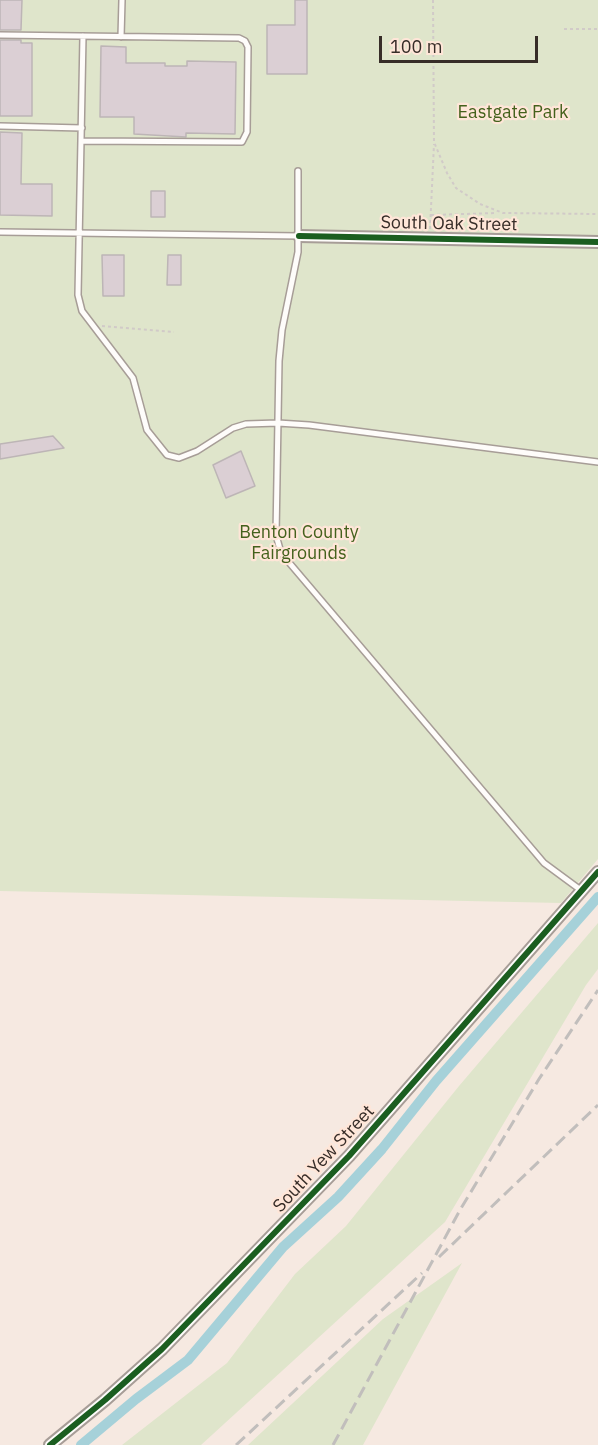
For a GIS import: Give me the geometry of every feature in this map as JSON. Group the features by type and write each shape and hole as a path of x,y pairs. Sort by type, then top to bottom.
{"street":[{"name":"South Oak Street","path":"299,236 598,243"},
{"name":"South Yew Street","path":"50,1445 162,1349 349,1156 598,872"}],"lane":[{"path":"121,37 122,0"},
{"path":"0,35 239,38 245,41 248,47 247,132 242,142 81,141"},
{"path":"83,36 78,295 81,311 133,378 147,430 167,455 178,458 197,451 233,429 246,424 278,423 598,462"},
{"path":"0,126 81,128"},
{"path":"298,171 299,236 296,267 282,330 279,361 276,535 281,553 544,863 582,891"},
{"path":"0,232 299,236"}],"path":[{"path":"430,238 434,142 433,0"},
{"path":"564,29 598,29"},
{"path":"434,142 456,188 480,204 503,213"},
{"path":"430,215 598,214"},
{"path":"93,325 174,332"}],"green space":[{"name":"Benton County Fairgrounds","path":"0,0 598,0 598,859 561,903 0,891"},
{"path":"598,923 598,969 586,985 445,1222 201,1445 122,1445 227,1363 295,1274 346,1226 459,1086"},
{"path":"462,1263 363,1445 248,1445 383,1319"}],"building":[{"path":"0,0 22,0 21,30 0,30"},
{"path":"295,0 307,0 307,74 267,74 267,25 295,25"},
{"path":"0,40 21,40 21,43 32,43 32,116 0,116"},
{"path":"101,46 126,47 126,63 165,63 165,66 187,66 187,61 236,62 235,134 186,133 186,137 134,134 134,117 100,117"},
{"path":"0,132 22,133 21,184 52,184 52,216 0,215"},
{"path":"151,191 165,191 165,217 151,217"},
{"path":"102,255 124,255 124,296 103,296"},
{"path":"168,255 181,255 181,285 167,285"},
{"path":"53,436 64,448 0,459 0,444"},
{"path":"241,451 255,486 226,498 213,465"}],"waterway":[{"path":"81,1445 136,1399 188,1360 283,1247 338,1197 382,1149 436,1081 598,897"}],"railway":[{"path":"333,1445 460,1210 539,1079 598,990"},
{"path":"439,1257 598,1105"},
{"path":"236,1445 422,1273"}],"cycle path":[{"path":"299,236 598,242"},
{"path":"50,1445 162,1349 349,1156 598,872"}],"park label":[{"name":"Eastgate Park","path":"513,113"}]}
